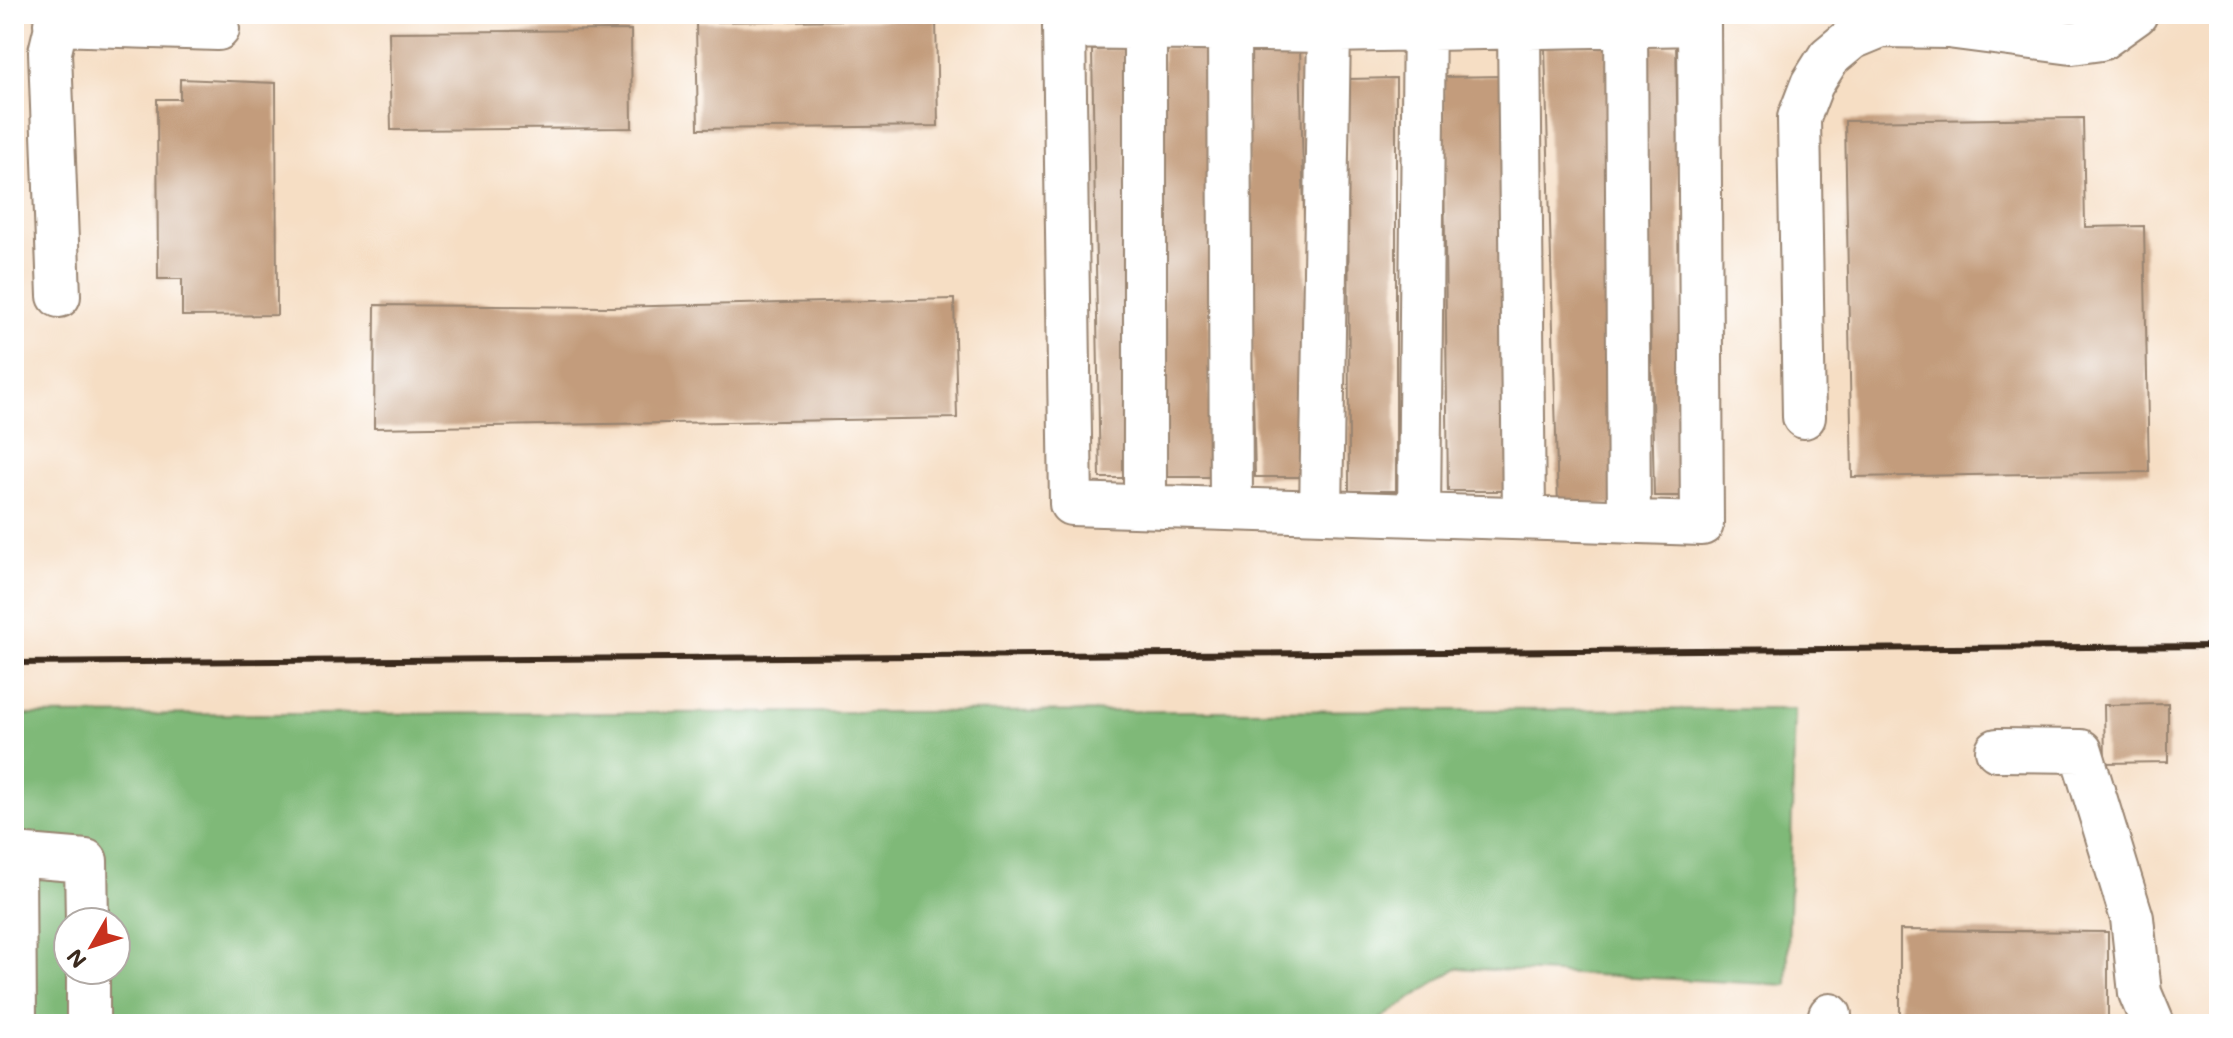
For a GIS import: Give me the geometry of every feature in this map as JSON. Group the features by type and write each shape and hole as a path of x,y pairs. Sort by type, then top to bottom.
{"street":[{"path":"1804,417 1799,118 1812,84 1829,57 1852,38 1881,26 1948,27 2072,43 2101,39 2136,14"},
{"path":"59,296 50,52 57,19 218,29"},
{"path":"1419,515 1425,22"},
{"path":"1425,22 1519,28 1699,24 1702,524 1071,504 1064,27 1329,31 1425,22"},
{"path":"1626,25 1629,522"},
{"path":"1145,28 1145,506"},
{"path":"1519,28 1524,518"},
{"path":"1229,29 1231,509"},
{"path":"1321,512 1329,31"},
{"path":"1997,750 2081,751 2132,918 2140,993 2153,1024"},
{"path":"15,1024 14,855 86,861 87,906"},
{"path":"88,986 88,1024"}],"green space":[{"path":"1795,709 1787,985 1457,968 1373,1024 14,1024 14,715"}],"building":[{"path":"936,19 938,126 698,129 696,22"},
{"path":"631,30 632,128 391,130 389,32"},
{"path":"1607,44 1621,504 1558,506 1545,46"},
{"path":"1645,46 1676,46 1685,496 1654,496"},
{"path":"1300,47 1310,477 1255,477 1245,48"},
{"path":"1163,48 1210,49 1210,477 1163,477"},
{"path":"1124,49 1131,478 1100,478 1092,50"},
{"path":"1505,76 1510,491 1448,491 1443,77"},
{"path":"1396,78 1396,491 1349,491 1348,79"},
{"path":"180,79 276,83 277,315 182,316 182,279 158,279 157,99 180,99"},
{"path":"2083,118 2085,227 2144,226 2149,472 1852,477 1845,121"},
{"path":"954,299 957,418 374,428 375,305 611,307"},
{"path":"2168,704 2168,762 2105,763 2104,705"},
{"path":"1900,930 2108,932 2108,1024 1900,1024"}],"railway":[{"path":"14,663 2219,646"}]}
